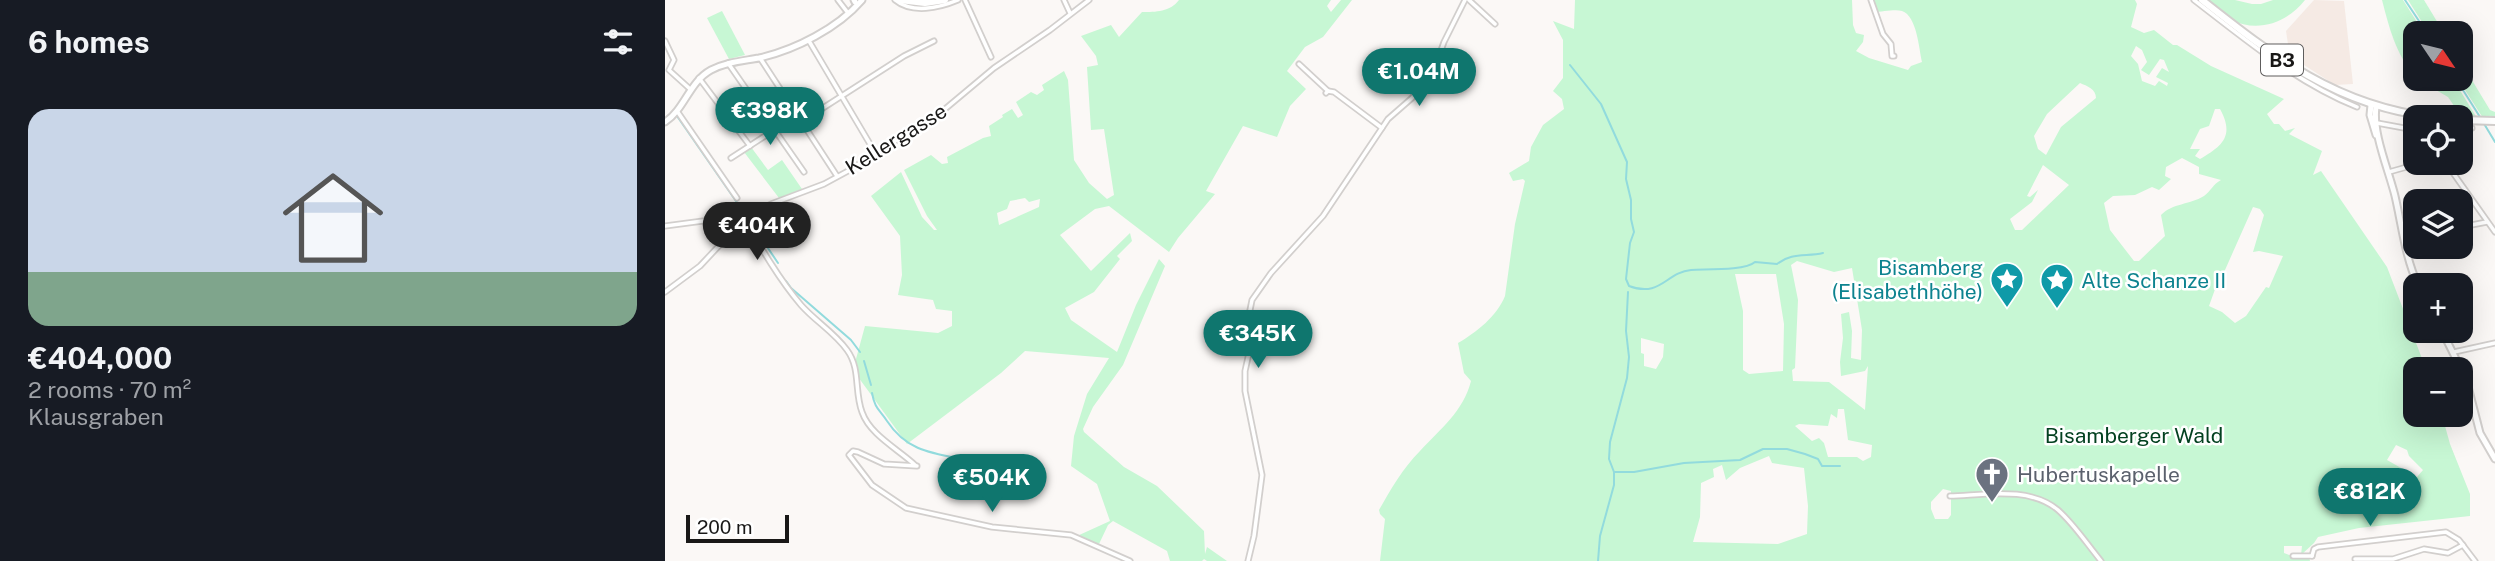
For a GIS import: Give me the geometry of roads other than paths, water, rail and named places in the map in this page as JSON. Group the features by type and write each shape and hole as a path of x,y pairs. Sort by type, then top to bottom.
{"main road":[{"path":"665,122 677,111 699,78 710,70 728,63 787,50 809,40 850,11 857,0"},
{"path":"897,0 925,3 945,0"},
{"name":"B3","path":"2202,0 2209,9 2335,94 2403,112"},
{"path":"2374,106 2381,144"},
{"path":"2374,106 2370,115 2389,172 2403,232"},
{"path":"2473,120 2495,121"},
{"path":"2449,343 2466,379 2480,433 2495,459"}],"street":[{"path":"838,0 850,11"},
{"path":"897,0 908,7 921,8 958,0"},
{"path":"965,0 991,57"},
{"path":"1064,0 1070,13"},
{"name":"Kellergasse","path":"665,292 700,266 744,218 824,184 945,109 994,68 1089,0"},
{"path":"1248,561 1262,475 1245,391 1245,371 1251,344 1249,318 1252,300 1271,273 1323,216 1394,112 1414,96 1434,70 1444,42 1467,0 1495,24"},
{"path":"1871,0 1894,56"},
{"path":"2194,0 2209,9"},
{"path":"809,40 870,144"},
{"path":"665,41 674,60 669,70 690,89"},
{"path":"823,108 904,56 934,41"},
{"path":"760,58 838,176"},
{"path":"728,63 804,172"},
{"path":"1299,64 1327,92 1334,92 1382,128"},
{"path":"699,78 750,146"},
{"path":"2335,94 2357,107"},
{"path":"677,111 737,198"},
{"path":"731,158 776,131 801,121"},
{"path":"2377,123 2403,128"},
{"path":"2389,172 2403,168"},
{"path":"2454,175 2495,232"},
{"path":"665,226 733,217 744,218 801,305 848,351 856,369 859,404 866,422 917,466 884,464 853,451 849,455 872,485 906,508 992,527 1071,535 1130,561"},
{"path":"2473,225 2487,222"},
{"path":"2454,352 2495,343"},
{"path":"1950,496 2037,497 2060,512 2101,561"},
{"path":"2315,561 2312,556 2314,549 2318,547 2396,536 2449,533 2475,561"},
{"path":"2355,559 2393,559 2424,548 2448,553 2463,545"},
{"path":"2293,556 2312,556"}],"waterway":[{"path":"2405,0 2419,21"},
{"path":"1570,65 1601,104 1627,162 1626,179 1634,232 1626,279 1629,286 1649,289 1691,270 1734,268 1755,262 1777,264 1794,256 1823,253"},
{"path":"2464,91 2480,117"},
{"path":"677,116 745,214"},
{"path":"2483,122 2495,142"},
{"path":"749,220 778,263"},
{"path":"786,281 851,340 860,352"},
{"path":"1598,561 1600,536 1614,485 1614,472 1609,459 1610,442 1627,378 1628,292"},
{"path":"864,361 871,385"},
{"path":"872,393 876,406 894,431 911,444 939,455 988,462"},
{"path":"1615,472 1634,472 1684,463 1740,460 1763,449 1787,449 1818,459 1822,466 1840,466"}],"place":[{"name":"Bisamberg (Elisabethhöhe)","path":"2007,309"},
{"name":"Alte Schanze II","path":"2057,310"},
{"name":"Hubertuskapelle","path":"1992,504"}],"park label":[{"name":"Bisamberger Wald","path":"2134,435"}]}
